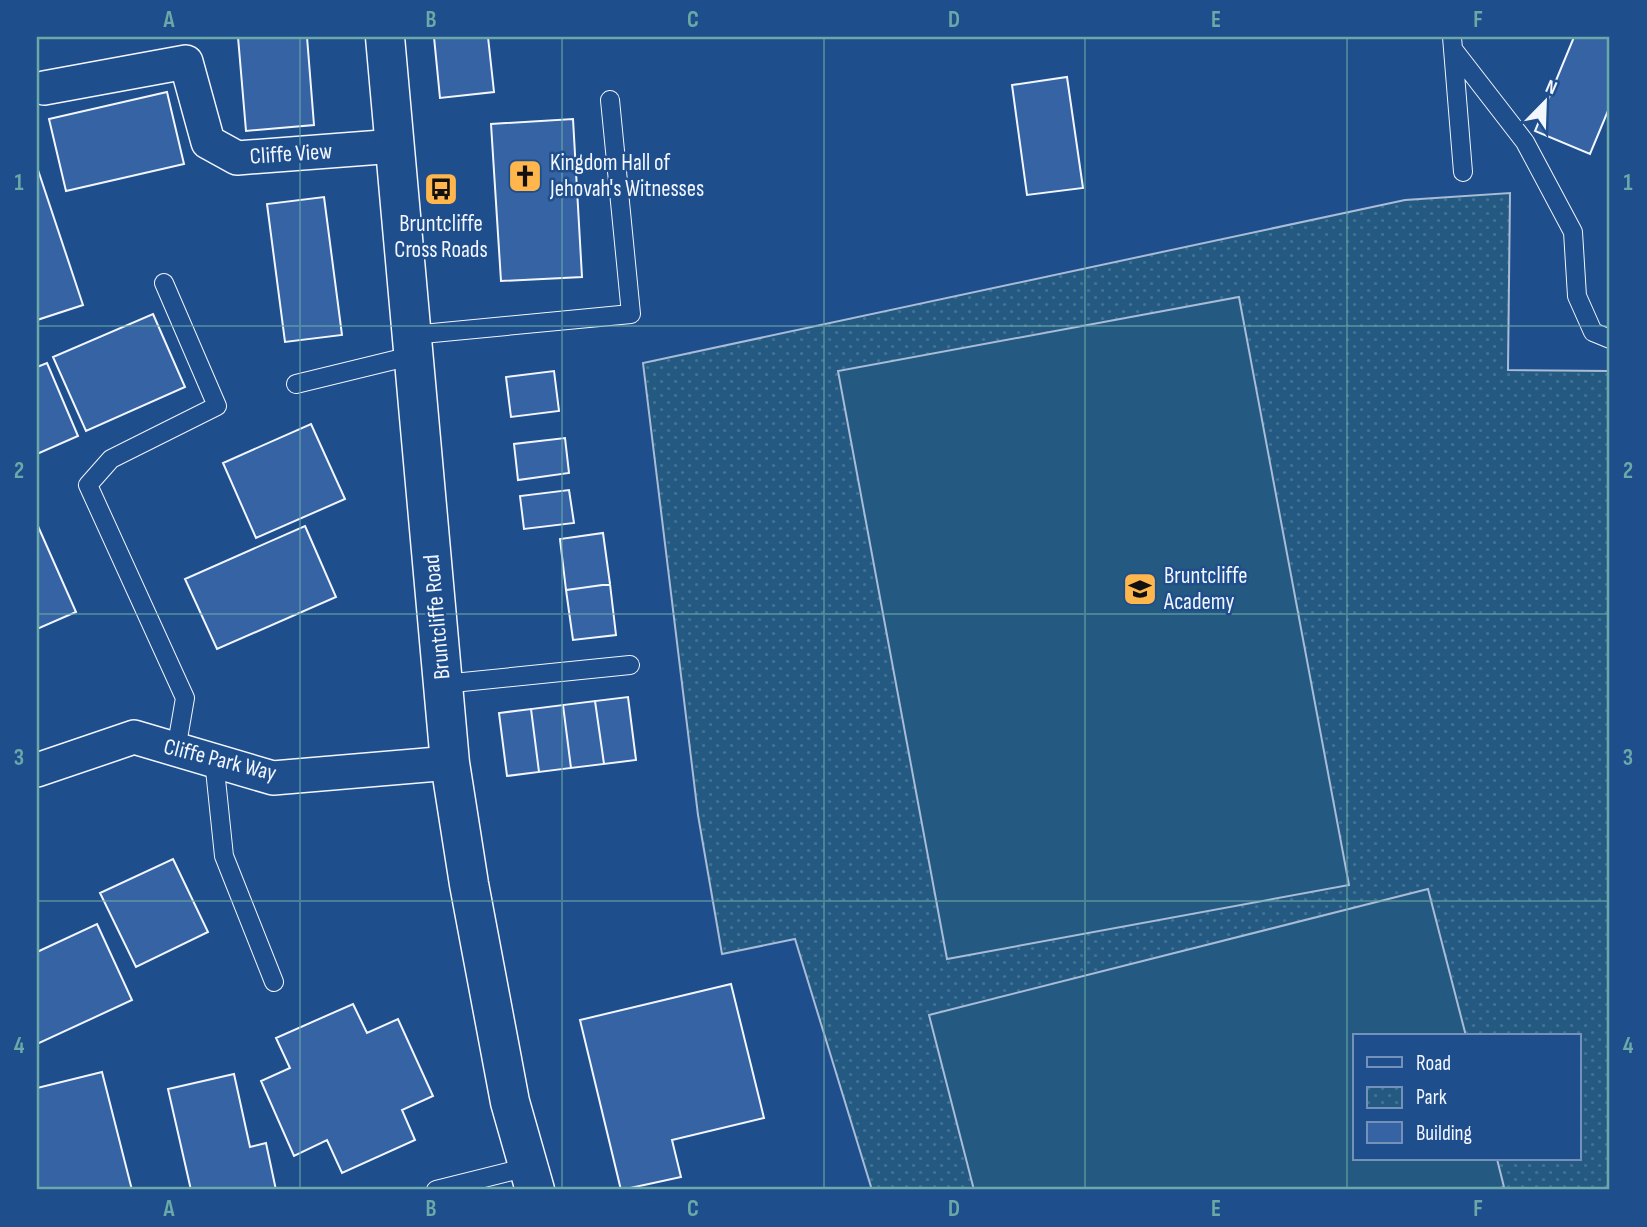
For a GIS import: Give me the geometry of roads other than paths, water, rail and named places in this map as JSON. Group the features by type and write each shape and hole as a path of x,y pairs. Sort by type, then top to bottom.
{"main road":[{"name":"Bruntcliffe Road","path":"385,37 450,763 469,884 510,1102 531,1179"}],"street":[{"name":"Cliffe View","path":"44,88 186,62 208,142 237,158 394,146"},
{"name":"Cliffe Park Way","path":"37,770 134,737 273,778 450,763"}],"lane":[{"path":"1452,43 1463,172"},
{"path":"1452,43 1525,142 1573,232 1577,296 1594,332 1610,339"},
{"path":"296,384 414,345 631,314 610,100"},
{"path":"164,283 217,406 111,458 88,485 185,698 176,750"},
{"path":"443,684 630,665"},
{"path":"214,760 224,856 274,982"},
{"path":"436,1190 531,1179"}],"place":[{"name":"Kingdom Hall of Jehovah's Witnesses","path":"525,176"},
{"name":"Bruntcliffe Cross Roads","path":"441,189"},
{"name":"Bruntcliffe Academy","path":"1140,589"}]}
